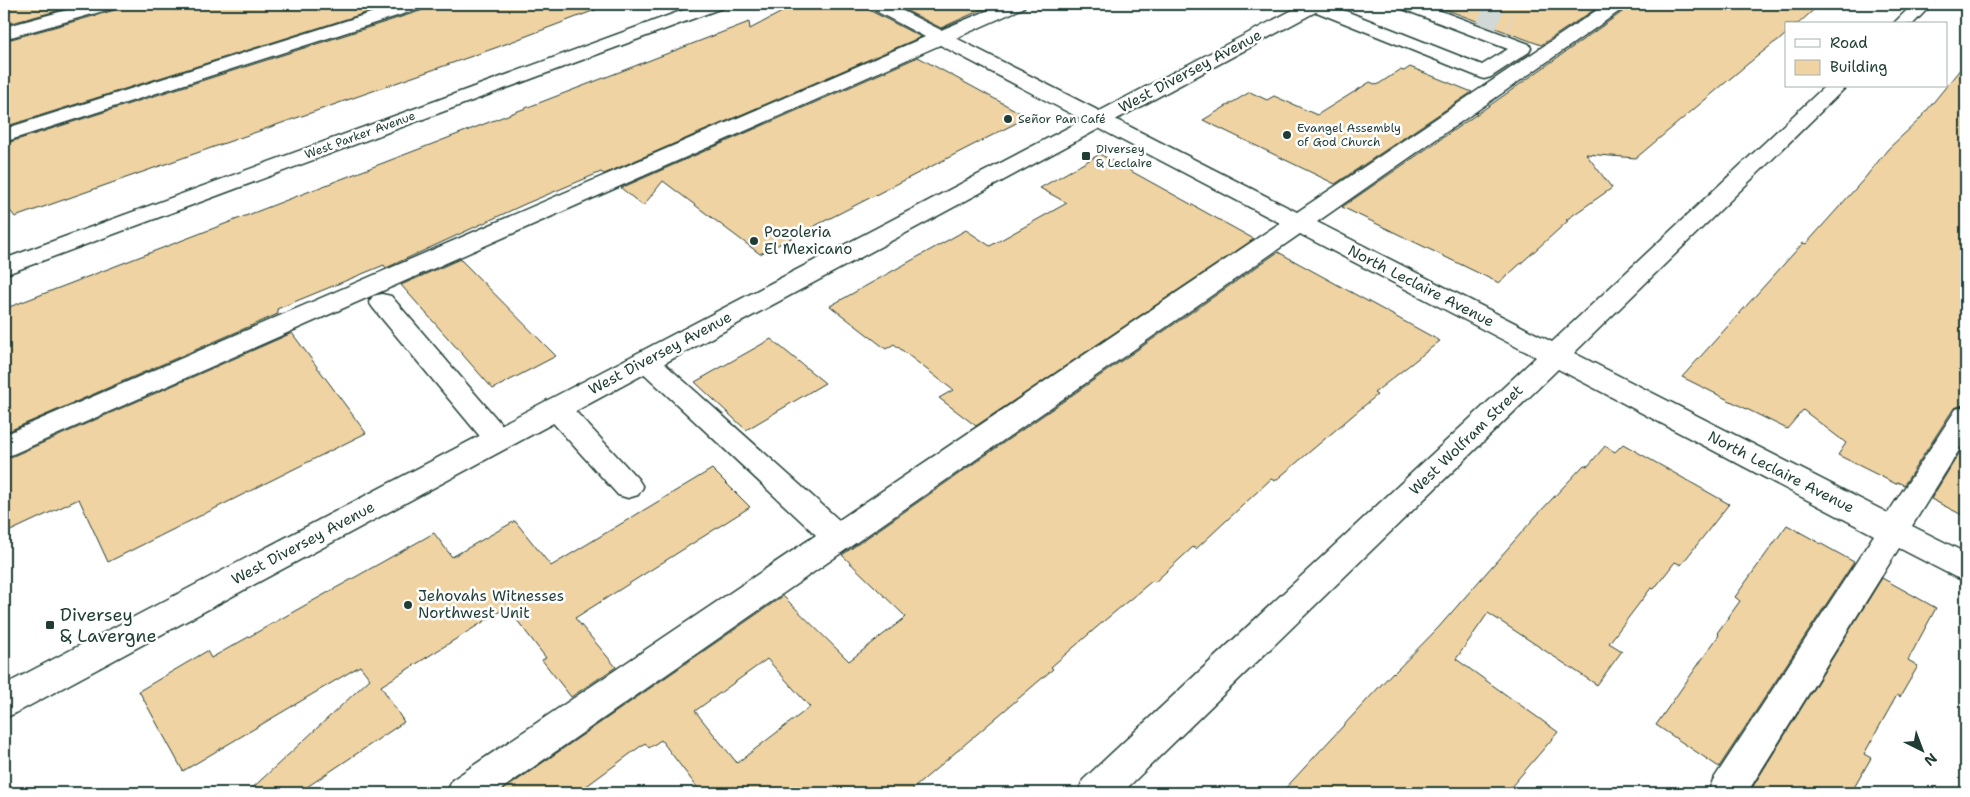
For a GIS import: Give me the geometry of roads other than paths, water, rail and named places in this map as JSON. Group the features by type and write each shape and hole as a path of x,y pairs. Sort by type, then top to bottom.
{"street":[{"path":"4,33 108,4"},
{"path":"4,136 416,4"},
{"name":"West Parker Avenue","path":"4,267 716,4"},
{"name":"North Leclaire Avenue","path":"876,4 1966,568"},
{"path":"4,447 1017,4"},
{"path":"1316,4 1484,74 1529,43 1406,4"},
{"name":"West Diversey Avenue","path":"4,702 1316,4"},
{"path":"1447,4 1473,11"},
{"path":"465,793 1618,4"},
{"path":"1904,22 1923,4"},
{"name":"West Wolfram Street","path":"1096,793 1835,88"},
{"path":"382,302 498,439"},
{"path":"646,361 839,538"},
{"path":"556,408 628,487"},
{"path":"1726,793 1966,416"}],"tunnel":[{"path":"1481,13 1510,24"}],"place":[{"name":"Señor Pan Café","path":"1008,119"},
{"name":"Evangel Assembly of God Church","path":"1287,135"},
{"name":"Diversey & Leclaire","path":"1086,156"},
{"name":"Pozoleria El Mexicano","path":"754,241"},
{"name":"Jehovahs Witnesses Northwest Unit","path":"408,605"},
{"name":"Diversey & Lavergne","path":"50,625"}]}
